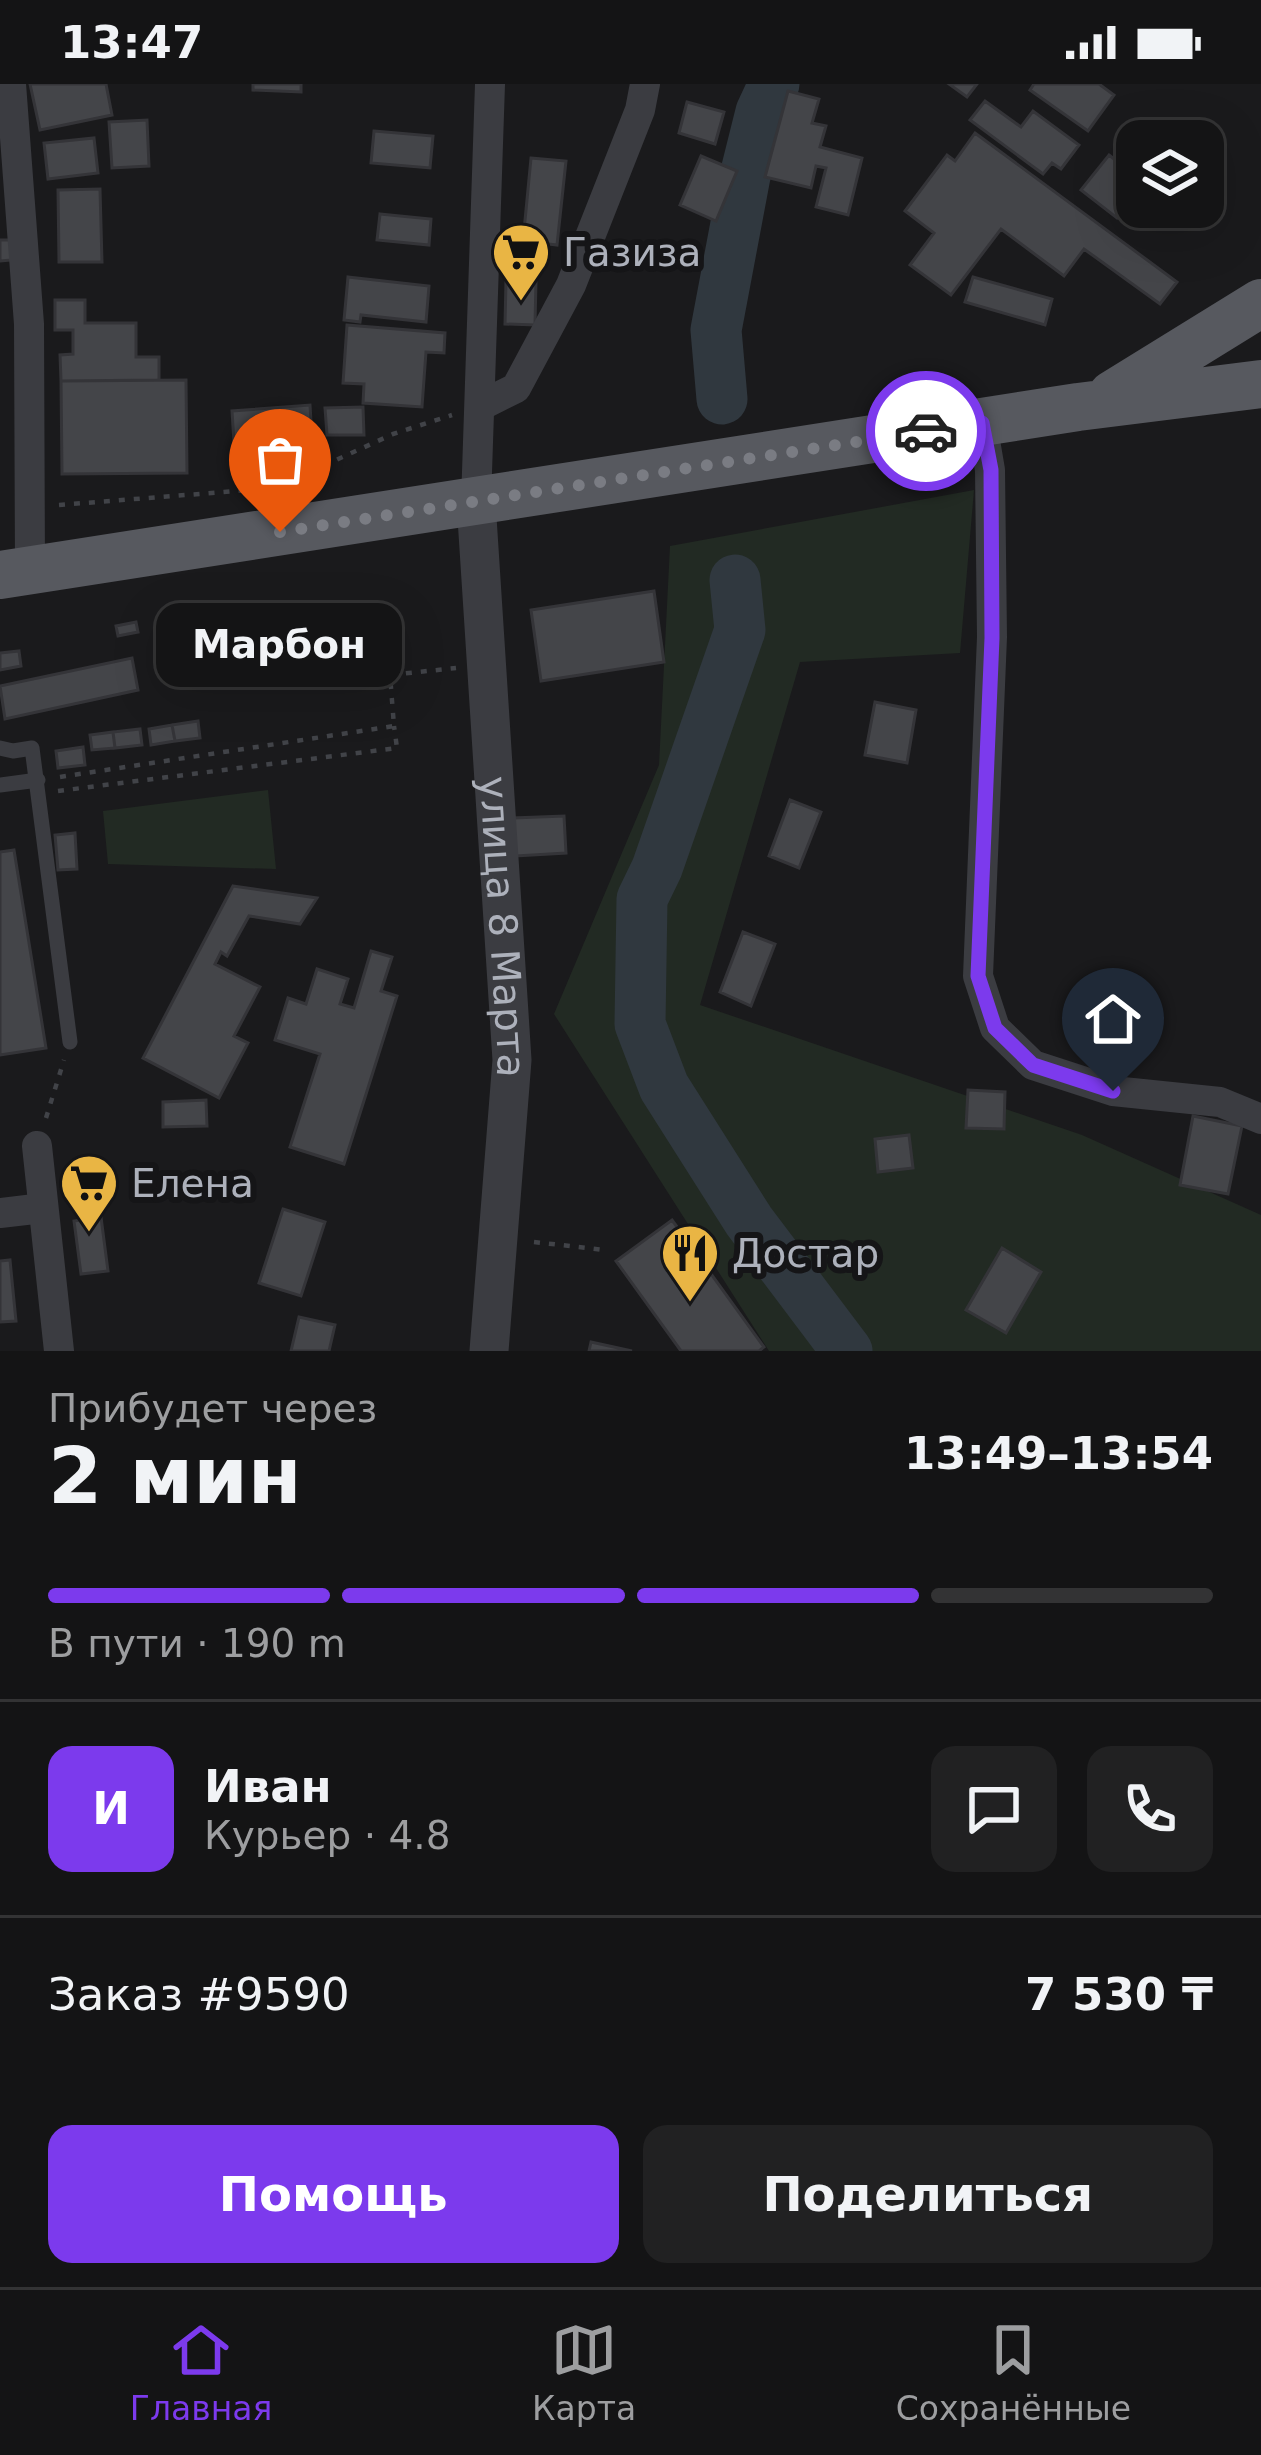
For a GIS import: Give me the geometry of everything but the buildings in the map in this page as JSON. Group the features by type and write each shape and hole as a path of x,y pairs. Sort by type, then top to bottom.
{"main road":[{"path":"1094,405 1261,303"},
{"path":"15,572 1094,405 1261,384"}],"street":[{"path":"11,84 29,324 30,507 15,572"},
{"path":"476,502 490,84"},
{"path":"480,406 516,388 571,285 640,110 645,84"},
{"path":"982,423 991,470 992,638 978,976 995,1028 1033,1065 1113,1091 1220,1102 1261,1119"},
{"name":"улица 8 Марта","path":"476,502 512,1060 489,1351"},
{"path":"37,1146 59,1351"},
{"path":"0,1213 44,1208"}],"lane":[{"path":"0,748 32,748 70,1042"},
{"path":"0,784 39,786"}],"path":[{"path":"30,507 275,488 393,434 480,406"},
{"path":"39,786 397,748 390,675 452,668"},
{"path":"39,786 394,726"},
{"path":"37,1146 70,1042"},
{"path":"498,1238 605,1250"}],"shaded area":[{"path":"974,490 960,653 800,662 700,1005 1082,1135 1261,1215 1261,1351 769,1351 554,1014 659,765 670,546"},
{"path":"268,790 276,869 108,864 103,811"}],"waterway":[{"path":"722,399 716,330 745,176 761,112 774,84"},
{"path":"735,580 740,630 642,899 640,1024 664,1087 749,1221 847,1351"}],"way so far":[{"path":"280,532 926,431"}],"place":[{"name":"Газиза","path":"521,303"},
{"name":"Марбон","path":"280,532"},
{"name":"Елена","path":"89,1234"},
{"name":"Достар","path":"690,1304"}],"route":[{"path":"926,431 982,423 991,470 992,638 978,976 995,1028 1033,1065 1113,1091"}]}
